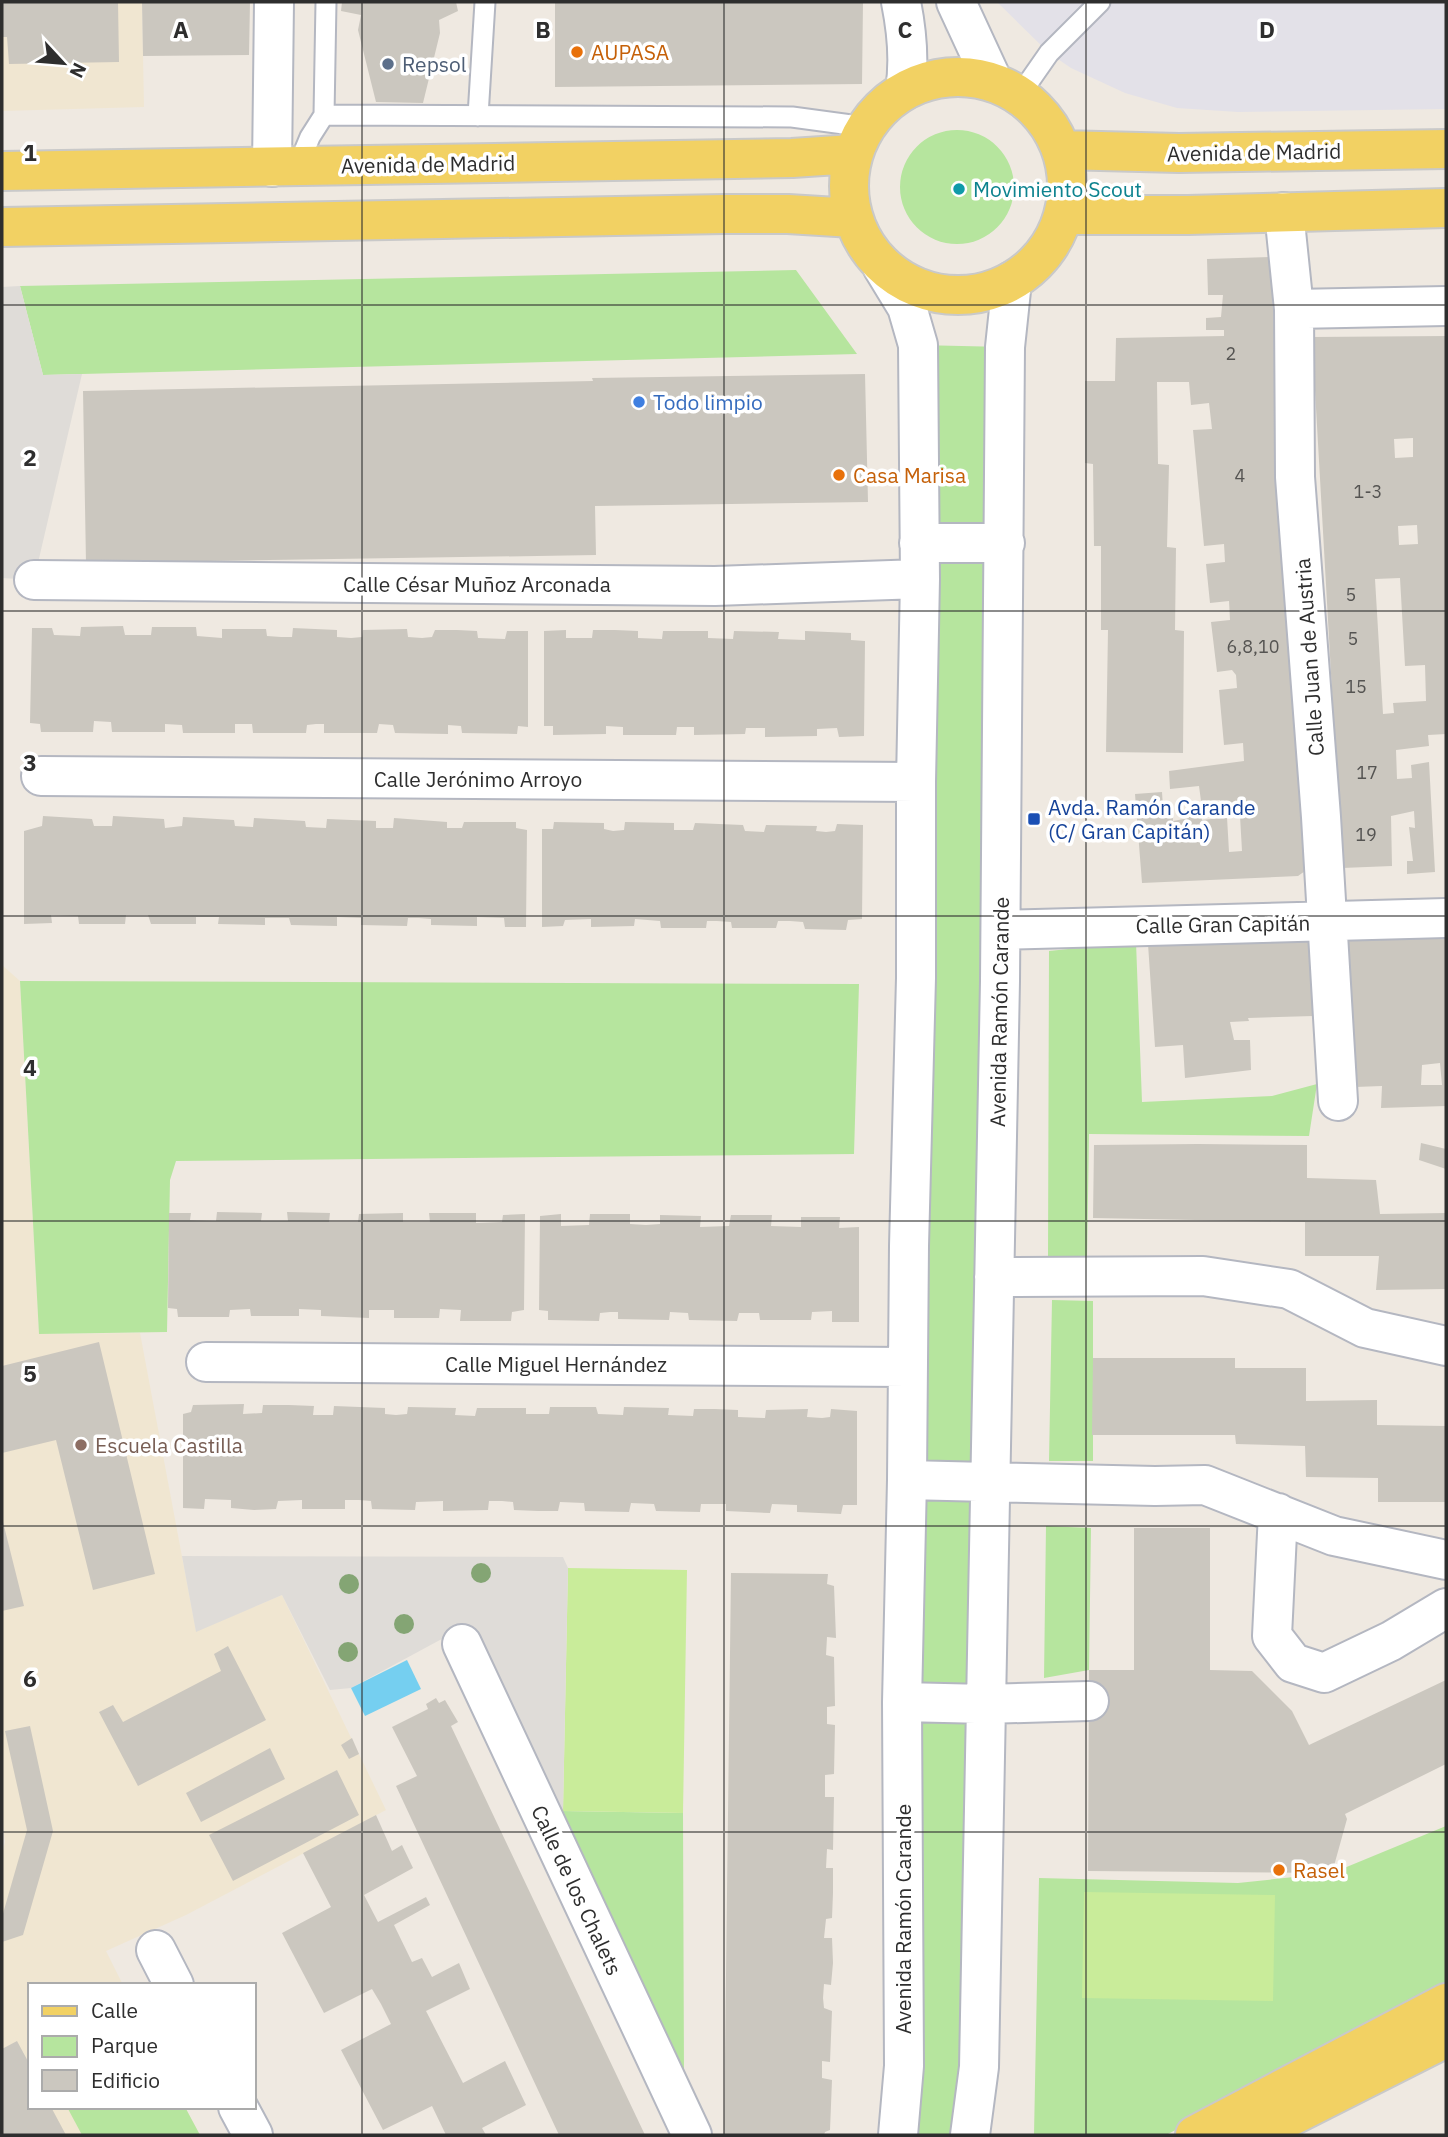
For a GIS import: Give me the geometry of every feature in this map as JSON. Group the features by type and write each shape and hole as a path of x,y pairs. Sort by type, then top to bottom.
{"main road":[{"path":"963,76 1006,89 1045,119 1061,150 1067,182 1063,215 1052,241 1035,263 1012,281 980,294 945,295 911,285 882,266 864,244 853,218 848,186 859,140 883,106 905,90 933,79 963,76"},
{"name":"Avenida de Madrid","path":"2,171 792,158 859,140"},
{"name":"Avenida de Madrid","path":"1061,150 1190,153 1446,149"},
{"path":"1063,215 1446,208"},
{"path":"2,227 724,214 853,218"},
{"path":"1195,2135 1446,2003"},
{"path":"1254,2135 1446,2038"}],"street":[{"path":"274,2 285,166"},
{"path":"901,2 907,30 909,64 905,90"},
{"path":"956,2 1006,89"},
{"name":"Calle Juan de Austria","path":"1284,212 1294,309 1295,478 1339,1101"},
{"name":"Avenida Ramón Carande","path":"882,266 907,307 918,345 920,561 916,978 906,1367 907,1480 902,1702 904,2066 898,2135"},
{"name":"Avenida Ramón Carande","path":"970,2135 979,2067 1001,930 1006,347 1012,281"},
{"path":"1294,309 1446,306"},
{"path":"920,561 1005,543"},
{"name":"Calle César Muñoz Arconada","path":"34,580 715,586 920,561"},
{"name":"Calle Jerónimo Arroyo","path":"41,776 916,782"},
{"name":"Calle Gran Capitán","path":"1001,930 1446,918"},
{"path":"994,1277 1203,1276 1289,1289 1365,1328 1446,1346"},
{"name":"Calle Miguel Hernández","path":"205,1362 906,1367"},
{"path":"907,1480 1205,1485 1334,1536 1446,1560"},
{"path":"1278,1513 1272,1636 1293,1663 1324,1673 1391,1641 1446,1608"},
{"name":"Calle de los Chalets","path":"462,1644 692,2135"},
{"path":"902,1702 986,1704 1089,1700"},
{"path":"156,1950 173,1983"},
{"path":"239,2109 253,2135"}],"lane":[{"path":"285,166 324,116 326,2"},
{"path":"478,116 485,2"},
{"path":"1006,89 1049,53 1100,2"},
{"path":"324,116 792,117 859,140"}],"shaded area":[{"path":"2,2 142,2 144,107 2,111"},
{"path":"997,2 1446,2 1446,109 1238,112 1177,108 1125,93 1071,68 1049,53"},
{"path":"20,286 43,375 82,374 34,580 2,578 2,287"},
{"name":"Escuela Castilla","path":"2,965 20,981 39,1334 140,1333 196,1631 282,1595 386,1810 186,1915 106,1951 122,1983 28,1983 28,2109 186,2109 200,2135 2,2135 2,1855 5,1842 2,1819"},
{"path":"182,1556 563,1557 568,1568 563,1811 552,1805 464,1627 351,1688 330,1690 282,1595 196,1632"}],"green space":[{"path":"957,130 979,135 997,147 1009,165 1014,187 1009,209 997,227 979,239 957,244 935,239 917,227 905,209 900,187 905,165 917,147 935,135"},
{"path":"796,270 857,354 43,375 20,286"},
{"path":"918,345 1005,347 970,2135 898,2135"},
{"path":"1136,942 1142,1102 1272,1096 1317,1084 1309,1136 1089,1134 1087,1258 1048,1258 1049,951"},
{"path":"20,981 859,984 854,1154 176,1161 170,1180 167,1332 39,1334"},
{"path":"1052,1300 1093,1301 1093,1461 1049,1461"},
{"path":"1046,1526 1091,1528 1089,1670 1044,1678"},
{"path":"568,1568 687,1570 683,1813 563,1811"},
{"path":"563,1811 683,1813 684,2077"},
{"path":"1446,1826 1446,1989 1166,2135 1034,2135 1039,1878 1238,1883 1332,1873"},
{"path":"1084,1892 1275,1895 1273,2001 1082,1998"},
{"path":"68,2109 186,2109 200,2135 82,2135"}],"water":[{"path":"407,1660 421,1689 365,1716 351,1688"}],"building":[{"path":"2,2 118,2 119,62 9,64 7,37 2,37"},
{"path":"142,2 250,2 249,55 143,56"},
{"path":"342,2 456,2 458,11 439,20 440,33 423,103 376,102 358,30 361,15 341,11"},
{"path":"555,2 863,2 862,84 555,87"},
{"path":"1270,257 1305,871 1298,876 1142,883 1135,794 1162,792 1163,807 1172,807 1173,821 1189,818 1188,805 1200,805 1202,820 1221,818 1220,800 1201,801 1199,786 1170,789 1169,771 1244,761 1243,743 1224,745 1219,690 1237,688 1236,675 1232,670 1217,672 1211,622 1230,620 1229,601 1210,603 1206,564 1225,562 1224,544 1204,546 1193,430 1212,429 1209,403 1191,405 1189,382 1157,382 1158,464 1169,465 1167,547 1176,548 1175,630 1184,631 1183,753 1106,752 1108,630 1101,630 1101,546 1094,546 1093,464 1085,463 1085,381 1115,381 1116,338 1224,336 1224,330 1206,330 1206,318 1221,317 1223,295 1208,295 1207,259","holes":["1240,816 1242,851 1229,852 1227,817"]},
{"path":"1446,336 1446,734 1428,735 1429,746 1396,750 1397,779 1412,778 1411,765 1429,762 1435,872 1407,874 1407,861 1413,861 1409,827 1415,828 1414,811 1391,816 1392,866 1342,868 1312,337","holes":["1413,438 1413,457 1395,458 1394,439","1417,525 1418,544 1399,545 1398,526","1400,578 1405,666 1425,665 1426,701 1393,703 1394,713 1383,714 1375,579"]},
{"path":"865,374 868,502 595,506 596,555 86,563 83,391"},
{"path":"123,626 125,635 151,635 152,627 196,627 197,636 222,638 222,629 266,629 267,636 281,637 292,637 293,628 337,630 337,637 351,638 362,637 363,630 407,629 408,637 422,638 432,637 435,630 477,631 478,638 505,639 507,631 528,631 528,727 518,726 517,734 462,733 461,726 448,725 448,734 395,733 393,725 379,724 377,733 324,733 324,724 316,724 307,725 306,733 253,733 252,724 235,724 235,733 183,733 182,725 165,724 165,732 112,732 111,722 94,721 93,732 41,732 40,724 30,723 32,628 52,628 54,635 80,636 81,627"},
{"path":"566,630 566,638 592,638 593,630 638,631 638,638 662,639 663,631 708,631 708,638 733,639 734,631 779,632 778,639 805,640 805,631 851,633 851,640 865,641 864,736 839,737 837,728 817,729 817,736 765,737 765,728 746,728 745,734 694,735 694,727 677,727 676,735 623,735 623,727 606,726 606,734 553,735 553,726 544,726 544,631"},
{"path":"43,816 92,819 94,826 112,826 113,816 164,819 165,828 182,826 183,817 234,820 235,826 253,827 254,818 305,821 306,827 326,828 327,819 376,821 376,828 393,828 394,818 447,822 447,828 462,828 464,822 516,822 516,828 527,830 526,927 505,927 504,918 477,917 477,926 431,925 431,919 419,918 408,918 407,926 361,925 361,918 337,917 337,926 291,925 289,918 265,918 265,925 218,924 219,917 196,917 196,924 151,924 148,915 126,915 125,924 79,924 78,916 51,915 52,923 24,924 24,831 42,826"},
{"path":"554,822 604,823 604,829 613,831 624,830 625,822 674,823 674,830 693,830 695,823 743,825 745,831 764,832 766,825 817,826 816,831 826,832 835,831 837,824 863,825 862,919 848,920 846,930 805,929 803,922 790,921 778,921 776,928 732,928 731,922 707,921 706,928 661,928 660,921 635,919 634,926 591,927 591,919 565,920 563,926 542,927 542,829 553,829"},
{"path":"1446,931 1446,1106 1381,1108 1382,1086 1355,1087 1345,941 1352,934","holes":["1440,1063 1442,1085 1421,1085 1422,1065"]},
{"path":"1309,939 1313,1016 1248,1018 1249,1021 1230,1022 1234,1040 1250,1040 1251,1070 1185,1078 1183,1045 1155,1047 1148,944"},
{"path":"1421,1143 1446,1149 1446,1169 1419,1160"},
{"path":"1094,1145 1307,1145 1307,1178 1376,1180 1380,1214 1446,1213 1446,1289 1376,1290 1379,1256 1305,1256 1305,1222 1093,1218"},
{"path":"217,1212 262,1213 261,1221 288,1221 287,1212 330,1213 329,1222 358,1222 359,1214 403,1213 403,1222 430,1222 429,1213 476,1213 476,1223 502,1222 503,1215 525,1214 524,1310 512,1312 511,1321 460,1321 461,1310 440,1309 439,1318 394,1318 394,1310 369,1310 369,1318 321,1316 321,1310 299,1309 299,1316 251,1316 250,1309 230,1310 229,1317 178,1317 177,1309 168,1308 169,1213 191,1213 190,1220 216,1221"},
{"path":"561,1214 561,1226 589,1225 590,1214 630,1214 630,1224 646,1225 660,1224 660,1215 701,1216 700,1227 729,1226 731,1215 772,1215 771,1226 801,1227 801,1217 840,1217 839,1228 859,1227 859,1322 832,1322 832,1311 812,1312 811,1320 760,1320 759,1313 739,1313 737,1321 689,1320 688,1313 670,1312 669,1320 618,1319 618,1312 610,1312 600,1313 599,1321 548,1320 548,1311 539,1310 540,1216"},
{"path":"99,1342 155,1574 93,1590 56,1440 2,1453 2,1366"},
{"path":"1093,1358 1235,1358 1235,1368 1306,1368 1306,1401 1377,1400 1377,1425 1446,1426 1446,1502 1378,1502 1378,1478 1306,1477 1305,1446 1236,1444 1235,1435 1092,1435"},
{"path":"244,1404 243,1414 262,1413 263,1405 289,1405 314,1406 313,1415 333,1415 334,1406 385,1408 385,1414 396,1415 407,1414 408,1407 456,1408 455,1415 475,1416 477,1408 526,1408 526,1414 549,1414 550,1407 596,1407 598,1414 623,1415 624,1407 669,1408 668,1415 693,1416 694,1409 738,1410 738,1417 765,1418 766,1410 808,1409 807,1417 822,1418 830,1417 831,1409 857,1411 857,1505 843,1505 841,1514 797,1512 797,1505 772,1504 770,1513 726,1511 726,1504 701,1504 700,1512 656,1511 654,1504 631,1503 629,1512 585,1511 584,1503 560,1502 558,1511 538,1511 514,1510 513,1502 502,1501 489,1501 488,1510 443,1511 443,1501 416,1502 415,1510 372,1509 371,1501 359,1500 345,1500 345,1509 302,1509 302,1500 278,1501 276,1509 254,1510 231,1508 231,1500 205,1499 204,1509 183,1508 183,1414 191,1412 193,1405"},
{"path":"2,1518 24,1606 2,1611"},
{"path":"1134,1528 1210,1528 1210,1670 1252,1671 1292,1711 1309,1745 1446,1680 1446,1764 1345,1814 1347,1819 1332,1873 1088,1871 1089,1670 1134,1670"},
{"path":"731,1573 828,1574 827,1584 834,1586 836,1638 827,1637 826,1655 834,1657 835,1706 827,1707 827,1724 835,1725 834,1774 825,1775 825,1797 834,1797 833,1850 827,1849 826,1868 833,1868 833,1893 832,1918 826,1919 824,1938 832,1938 833,1963 831,1985 824,1984 823,1998 824,2008 832,2011 830,2062 822,2061 822,2078 832,2080 830,2130 824,2135 724,2135"},
{"path":"228,1646 266,1720 138,1786 99,1712 113,1705 123,1722 221,1671 214,1654"},
{"path":"436,1698 439,1703 445,1700 458,1722 451,1726 645,2135 559,2135 396,1786 417,1776 392,1727 428,1709 426,1704"},
{"path":"30,1726 53,1831 23,1935 2,1942 2,1917 27,1830 5,1731"},
{"path":"352,1738 359,1754 349,1759 341,1745"},
{"path":"270,1748 285,1779 201,1822 186,1793"},
{"path":"337,1770 359,1815 233,1881 209,1835"},
{"path":"376,1815 392,1851 402,1845 413,1868 364,1895 378,1922 426,1897 430,1905 394,1925 412,1962 422,1958 432,1977 459,1963 470,1989 426,2011 463,2083 505,2061 526,2105 482,2128 486,2135 446,2135 432,2106 383,2130 341,2050 391,2024 381,2004 372,1989 324,2013 282,1933 331,1907 303,1853"},
{"path":"17,2041 28,2061 28,2109 52,2109 66,2135 2,2135 2,2049"}],"place":[{"name":"AUPASA","path":"577,52"},
{"name":"Repsol","path":"388,64"},
{"name":"Movimiento Scout","path":"959,189"},
{"name":"Todo limpio","path":"639,402"},
{"name":"Casa Marisa","path":"839,475"},
{"name":"Avda. Ramón Carande (C/ Gran Capitán)","path":"1034,819"},
{"name":"Escuela Castilla","path":"81,1445"},
{"name":"Rasel","path":"1279,1870"}]}
